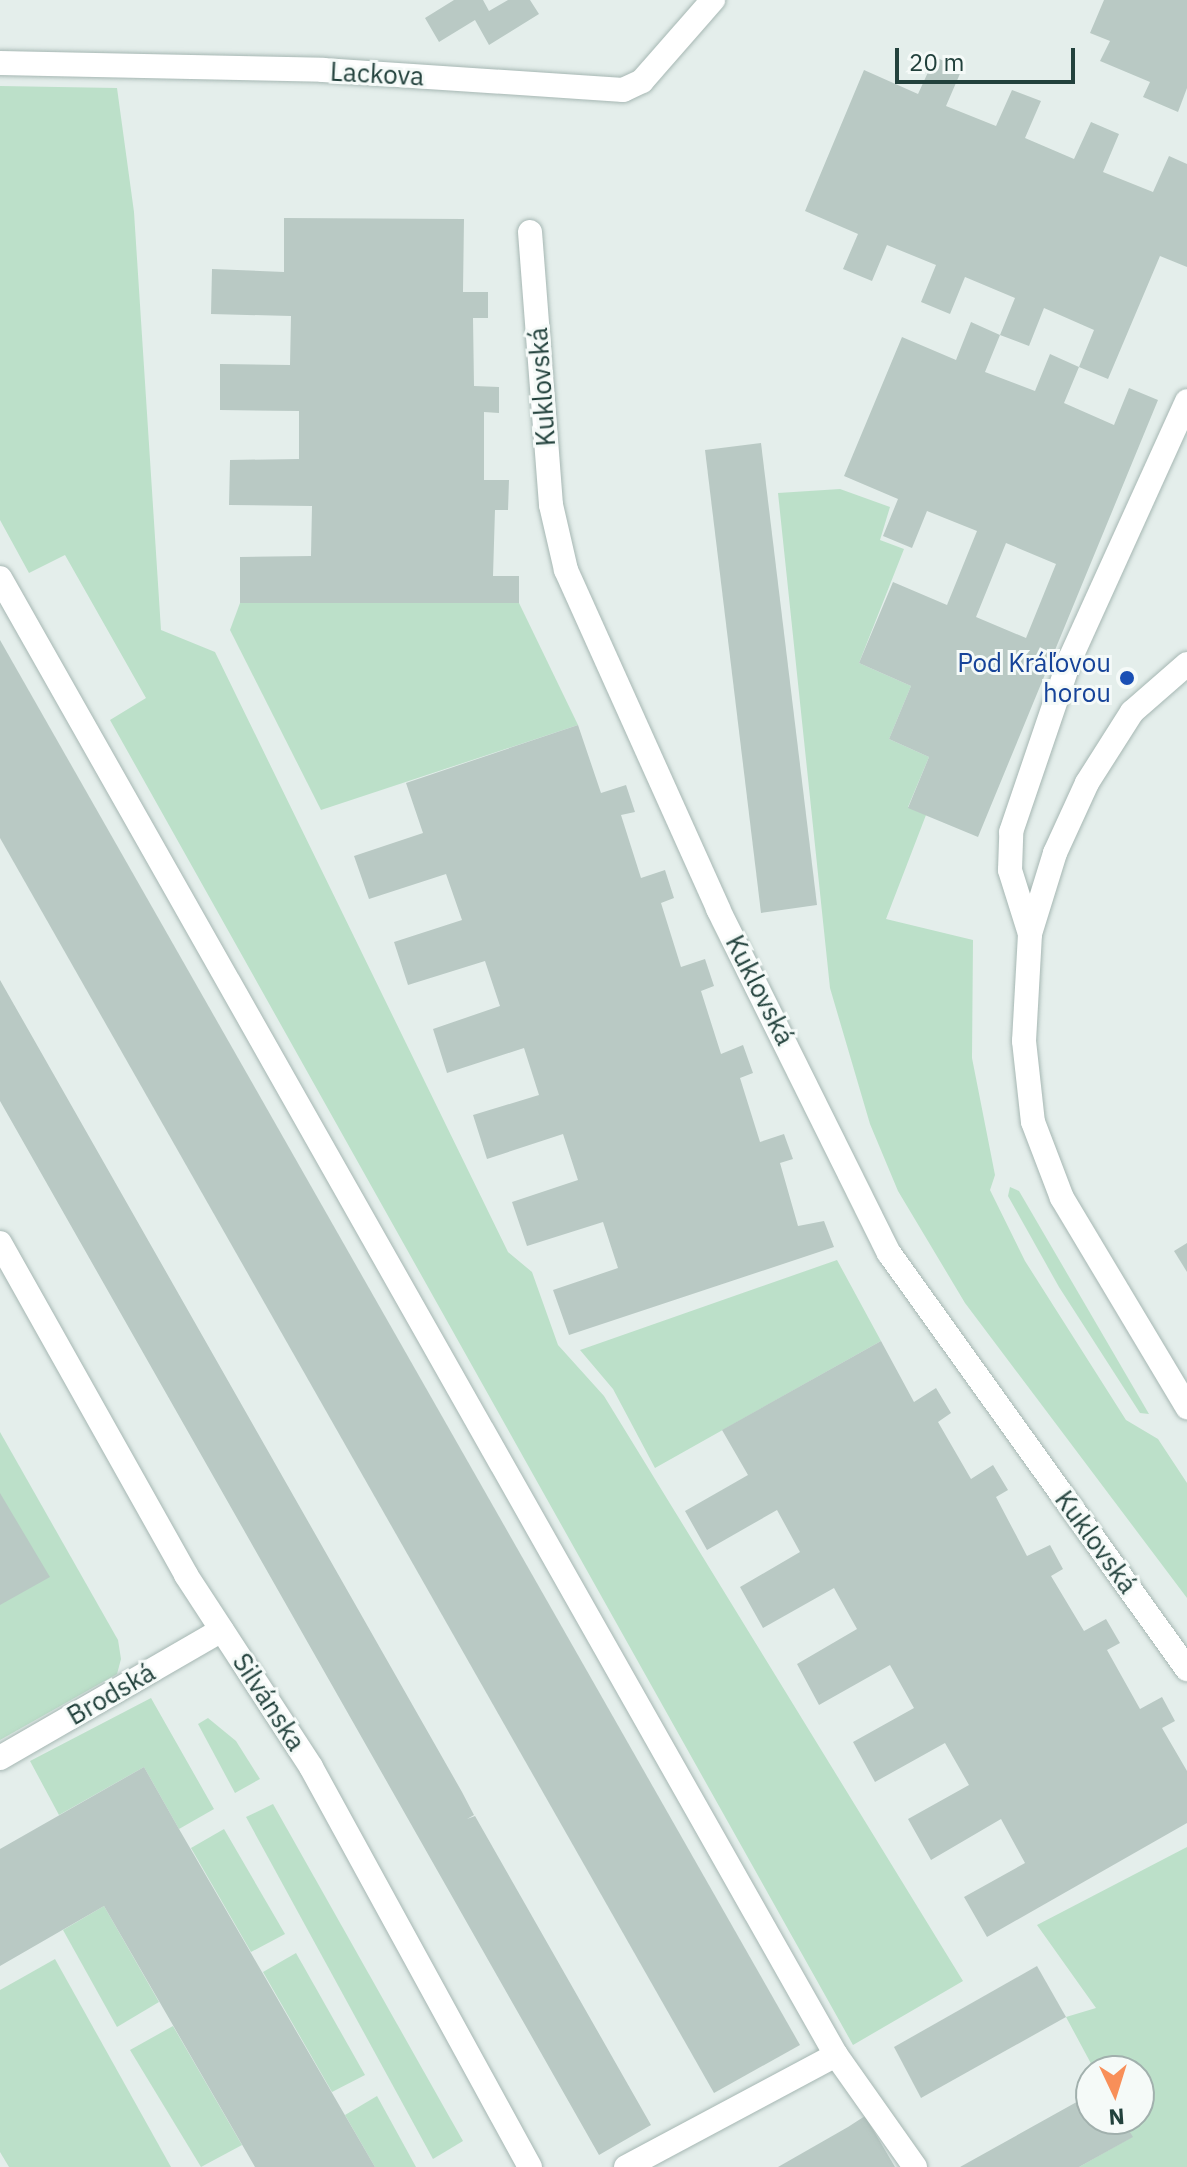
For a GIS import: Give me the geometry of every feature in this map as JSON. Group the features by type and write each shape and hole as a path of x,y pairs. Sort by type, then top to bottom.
{"street":[{"name":"Lackova","path":"0,63 323,70 623,90 642,81 713,0"},
{"name":"Kuklovská","path":"530,232 551,505 566,570 718,909 889,1253 1187,1669"},
{"path":"1030,934 1010,870 1011,832 1070,659 1187,401"},
{"path":"0,578 836,2055 915,2167"},
{"path":"1187,664 1132,712 1087,783 1030,934 1024,1041 1033,1122 1062,1198 1106,1282 1187,1407"},
{"name":"Silvánska","path":"0,1243 222,1630 311,1767 530,2167"},
{"name":"Brodská","path":"0,1758 222,1630"},
{"path":"626,2167 836,2055"}],"green space":[{"path":"0,86 117,88 134,212 161,630 215,652 508,1252 532,1272 558,1345 604,1396 963,1981 853,2045 110,720 146,698 65,555 29,573 0,520"},
{"path":"840,489 890,507 880,540 904,549 859,663 911,686 889,739 929,757 908,807 926,815 886,919 973,940 972,1058 995,1175 990,1190 1025,1261 1126,1420 1158,1439 1187,1483 1187,1598 965,1303 898,1191 870,1124 830,988 778,493"},
{"path":"240,603 519,603 578,725 321,810 230,630"},
{"path":"1010,1187 1019,1191 1149,1414 1140,1413 1059,1287 1008,1196"},
{"path":"837,1260 881,1341 655,1468 613,1389 580,1350"},
{"path":"0,1432 118,1640 121,1659 117,1674 0,1740"},
{"path":"151,1698 214,1809 179,1829 144,1767 59,1815 30,1761"},
{"path":"208,1718 236,1741 260,1779 235,1793 198,1724"},
{"path":"273,1804 463,2141 433,2159 246,1817"},
{"path":"224,1829 285,1934 251,1952 191,1848"},
{"path":"1187,1847 1187,2167 1079,2167 1131,2135 1155,2135 1155,2055 1086,2055 1066,2017 1096,2008 1037,1925"},
{"path":"104,1906 159,2002 117,2027 63,1930"},
{"path":"296,1953 365,2075 332,2092 263,1972"},
{"path":"55,1959 171,2167 9,2167 0,2152 0,1990"},
{"path":"173,2026 242,2145 201,2167 130,2050"},
{"path":"377,2096 416,2167 375,2167 345,2115"}],"building":[{"path":"454,0 483,0 489,11 508,0 530,0 539,14 489,45 475,20 439,42 425,18"},
{"path":"1104,0 1187,0 1187,88 1178,112 1143,97 1150,82 1100,61 1110,41 1090,33"},
{"path":"935,57 962,69 946,106 996,126 1012,90 1041,101 1025,138 1074,159 1091,122 1119,134 1103,172 1153,192 1169,156 1187,164 1187,267 1160,256 1108,379 1079,367 1094,330 1044,308 1029,346 1000,335 1015,298 965,277 950,314 921,302 936,265 887,245 872,281 843,269 858,234 805,211 864,70 918,94"},
{"path":"284,218 464,219 463,292 488,292 488,318 473,318 474,386 499,387 499,413 484,412 484,480 509,480 508,510 495,510 493,576 519,576 519,603 240,603 240,557 311,556 312,506 229,505 230,460 299,459 299,411 220,410 220,364 290,365 291,316 211,314 212,269 284,272"},
{"path":"971,322 1000,335 985,372 1035,391 1050,354 1079,367 1064,403 1114,425 1129,388 1158,400 978,837 908,808 929,757 889,739 911,686 859,663 893,582 947,605 977,531 927,511 912,548 883,536 898,499 844,476 902,337 956,360","holes":["1006,543 1056,564 1026,638 976,617"]},
{"path":"761,443 817,905 761,913 705,450"},
{"path":"0,640 800,2045 714,2093 0,838"},
{"path":"578,725 601,793 626,785 635,812 621,815 641,878 665,870 674,898 661,903 681,967 705,959 714,986 701,991 721,1054 743,1045 753,1073 740,1078 760,1142 784,1134 793,1159 780,1163 798,1226 824,1221 834,1247 569,1335 553,1290 618,1268 603,1222 527,1246 512,1202 578,1180 563,1134 487,1159 473,1115 539,1095 524,1048 447,1073 433,1029 500,1006 485,961 408,985 394,942 462,920 446,874 369,899 354,856 423,833 406,783"},
{"path":"0,980 462,1792 474,1815 467,1819 475,1816 651,2125 599,2155 0,1101"},
{"path":"1187,1243 1187,1272 1174,1251"},
{"path":"881,1341 914,1402 936,1388 951,1413 938,1422 971,1479 993,1465 1008,1490 996,1497 1027,1556 1050,1545 1063,1569 1051,1576 1084,1631 1106,1619 1120,1643 1107,1650 1140,1709 1162,1697 1175,1721 1162,1728 1187,1771 1187,1823 987,1937 964,1897 1025,1863 1001,1819 931,1860 908,1819 969,1785 945,1743 875,1782 853,1742 914,1708 890,1665 819,1705 797,1664 857,1629 834,1588 763,1628 740,1587 800,1552 777,1510 707,1550 685,1511 748,1475 722,1430"},
{"path":"0,1493 50,1577 0,1605"},
{"path":"144,1767 375,2167 255,2167 104,1906 0,1966 0,1849"},
{"path":"1037,1966 1066,2017 921,2098 894,2047"},
{"path":"1075,2103 1075,2135 1133,2137 1079,2167 960,2167"},
{"path":"865,2116 895,2167 778,2167 848,2127"}],"place":[{"name":"Pod Kráľovou horou","path":"1127,678"}]}
